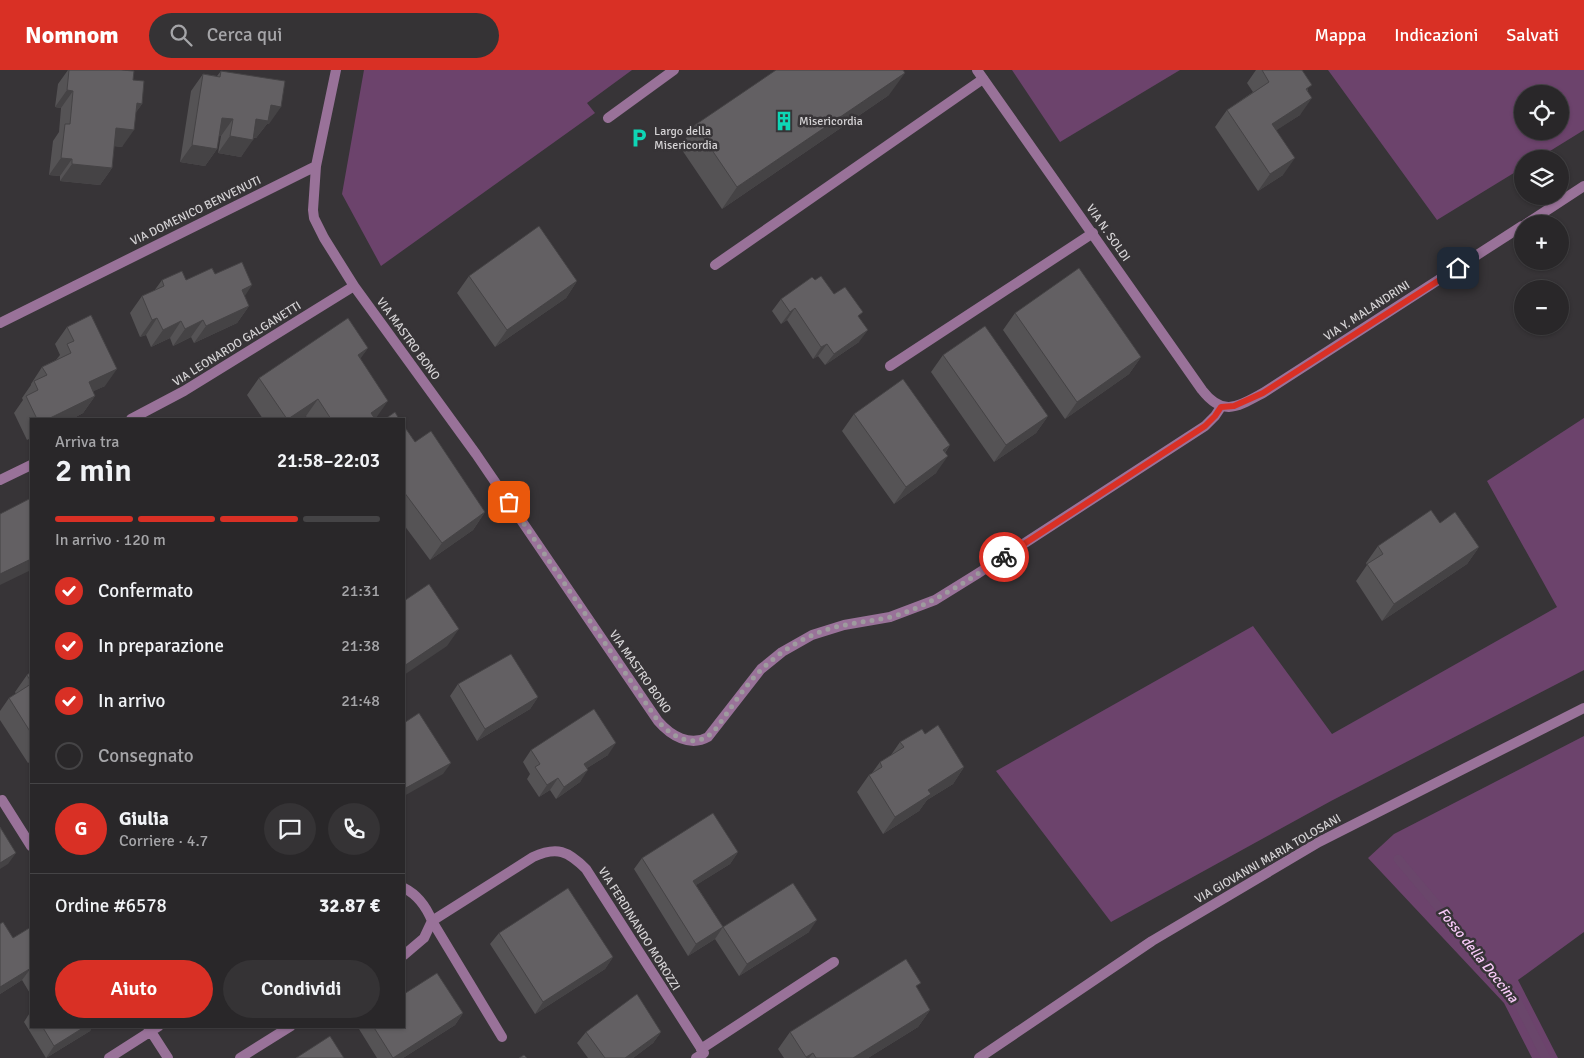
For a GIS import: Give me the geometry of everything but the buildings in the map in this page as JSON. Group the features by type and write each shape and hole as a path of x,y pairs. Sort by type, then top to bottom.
{"street":[{"path":"316,166 336,70"},
{"path":"608,118 674,70"},
{"name":"VIA N. SOLDI","path":"977,70 1202,390 1213,403 1221,407"},
{"path":"715,265 983,79"},
{"name":"VIA MASTRO BONO","path":"316,166 313,199 314,218 324,238 354,286 476,454 658,721 671,734 687,740 696,741 708,737 761,669 797,642 844,625 890,617 935,600 1205,426 1221,407"},
{"name":"VIA DOMENICO BENVENUTI","path":"0,323 316,166"},
{"name":"VIA Y. MALANDRINI","path":"1539,215 1584,186"},
{"name":"VIA Y. MALANDRINI","path":"1221,407 1234,406 1263,393 1514,231"},
{"path":"890,366 1093,233"},
{"name":"VIA LEONARDO GALGANETTI","path":"133,418 184,391 354,286"},
{"path":"0,480 30,465"},
{"name":"VIA GIOVANNI MARIA TOLOSANI","path":"979,1058 1152,942 1319,842 1584,708"},
{"path":"2,800 30,844"},
{"name":"VIA FERDINANDO MOROZZI","path":"432,921 533,857 549,851 566,852 586,869 700,1053"},
{"path":"405,889 420,899 426,908 502,1037"},
{"path":"405,954 424,938 432,921"},
{"path":"700,1053 834,962"},
{"path":"109,1058 152,1028 168,1058"},
{"path":"240,1058 287,1028"}],"shaded area":[{"path":"364,70 632,70 587,103 595,113 381,266 342,194"},
{"path":"1012,70 1180,70 1060,142"},
{"path":"1328,70 1584,70 1584,130 1569,139 1569,85 1514,85 1514,140 1568,140 1552,150 1514,150 1514,173 1437,220"},
{"path":"1584,418 1584,670 1331,801 1111,922 996,771 1253,626 1332,734 1557,607 1487,481"},
{"path":"1584,736 1584,932 1518,980 1558,1058 1532,1058 1504,1003 1368,858 1394,834"}],"waterway":[{"name":"Fosso della Doccina","path":"1398,859 1516,999 1546,1058"}],"way so far":[{"path":"509,502 658,721 671,734 687,740 696,741 708,737 761,669 797,642 844,625 904,613 935,600 1004,557"}],"place":[{"name":"Misericordia","path":"784,121"},
{"name":"Largo della Misericordia","path":"639,138"}],"route":[{"path":"1004,557 1205,426 1219,412 1221,407 1234,406 1263,393 1458,268"}]}
